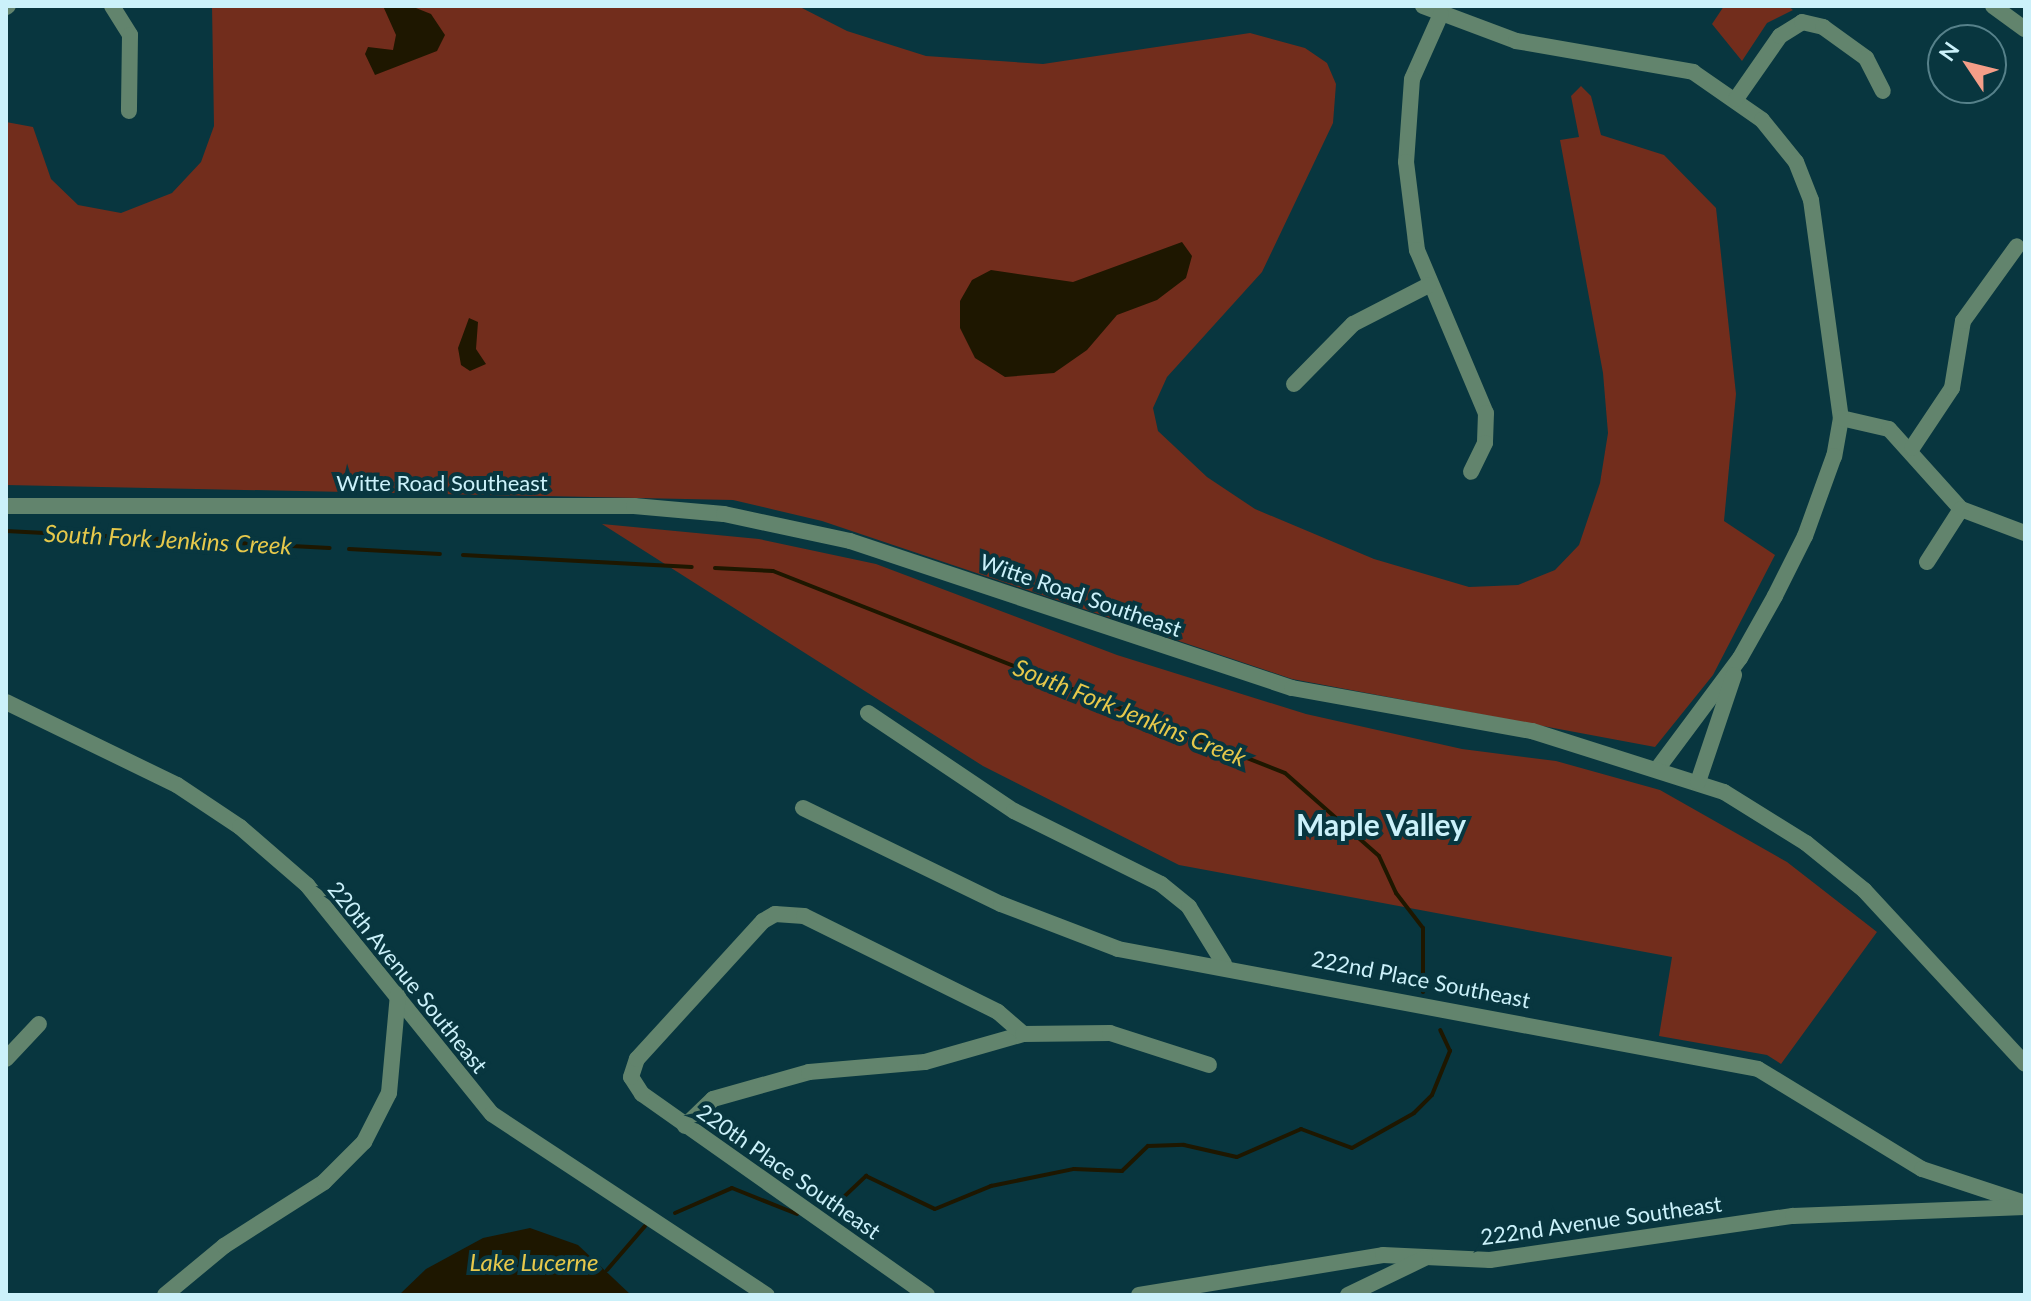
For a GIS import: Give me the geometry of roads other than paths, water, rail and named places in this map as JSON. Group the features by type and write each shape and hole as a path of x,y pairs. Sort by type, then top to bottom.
{"street":[{"path":"112,6 130,35 129,111"},
{"path":"1423,6 1516,41 1693,72 1736,99 1784,144 1803,176 1816,224 1841,418 1805,536 1740,658 1658,768"},
{"path":"1993,6 2025,29"},
{"path":"1441,14 1412,79 1408,114 1410,211 1429,285 1486,413 1485,443 1471,472"},
{"path":"1736,99 1780,36 1802,22 1823,27 1866,58 1883,91"},
{"path":"1912,448 1952,388 1963,321 2017,246"},
{"path":"1294,384 1353,324 1429,285"},
{"path":"1841,418 1883,426 1912,448 1961,509 2025,533"},
{"name":"Witte Road Southeast","path":"6,506 547,504 724,514 850,541 1292,688 1532,731 1698,782 1762,813 1838,867 1905,930 2025,1064"},
{"path":"1927,562 1961,509"},
{"path":"1698,782 1740,658"},
{"name":"220th Avenue Southeast","path":"6,702 177,785 240,827 307,885 492,1114 767,1295"},
{"path":"868,713 1014,811 1161,884 1189,907 1224,964"},
{"name":"222nd Place Southeast","path":"803,808 1055,928 1118,949 1224,964 1732,1061 1785,1082 1922,1169 2025,1205"},
{"name":"220th Place Southeast","path":"927,1295 642,1094 631,1077 637,1059 754,929 775,914 804,916 998,1012 1023,1034"},
{"path":"165,1295 224,1246 324,1182 364,1142 389,1093 398,994"},
{"path":"6,1059 39,1024"},
{"path":"685,1126 713,1099 809,1072 925,1062 1023,1034 1110,1033 1209,1065"},
{"name":"222nd Avenue Southeast","path":"1139,1295 1383,1255 1490,1260 1793,1216 2025,1205"},
{"path":"1348,1295 1426,1257"}],"water":[{"path":"383,6 411,6 431,14 445,35 437,51 375,75 365,54 368,47 393,50 396,35"},
{"path":"1182,242 1192,256 1186,278 1157,300 1117,315 1087,350 1054,373 1005,377 975,358 960,328 960,301 972,280 991,270 1073,282"},
{"path":"469,318 478,322 476,349 486,364 470,371 461,365 458,348"},
{"name":"Lake Lucerne","path":"530,1228 578,1245 631,1295 399,1295 426,1269 483,1238"}],"waterway":[{"name":"South Fork Jenkins Creek","path":"6,531 330,548"},
{"name":"South Fork Jenkins Creek","path":"349,549 440,554"},
{"name":"South Fork Jenkins Creek","path":"463,555 692,567"},
{"name":"South Fork Jenkins Creek","path":"715,568 773,571 1285,773 1379,856 1396,893 1423,928 1423,992"},
{"name":"South Fork Jenkins Creek","path":"830,1210 866,1176 935,1209 991,1186 1074,1169 1122,1171 1148,1146 1184,1145 1237,1157 1301,1129 1352,1148 1414,1113 1432,1095 1450,1051 1440,1030"},
{"name":"South Fork Jenkins Creek","path":"675,1213 732,1188 797,1214"},
{"name":"South Fork Jenkins Creek","path":"607,1270 645,1226"}],"district":[{"name":"Maple Valley","path":"1381,824"}]}
